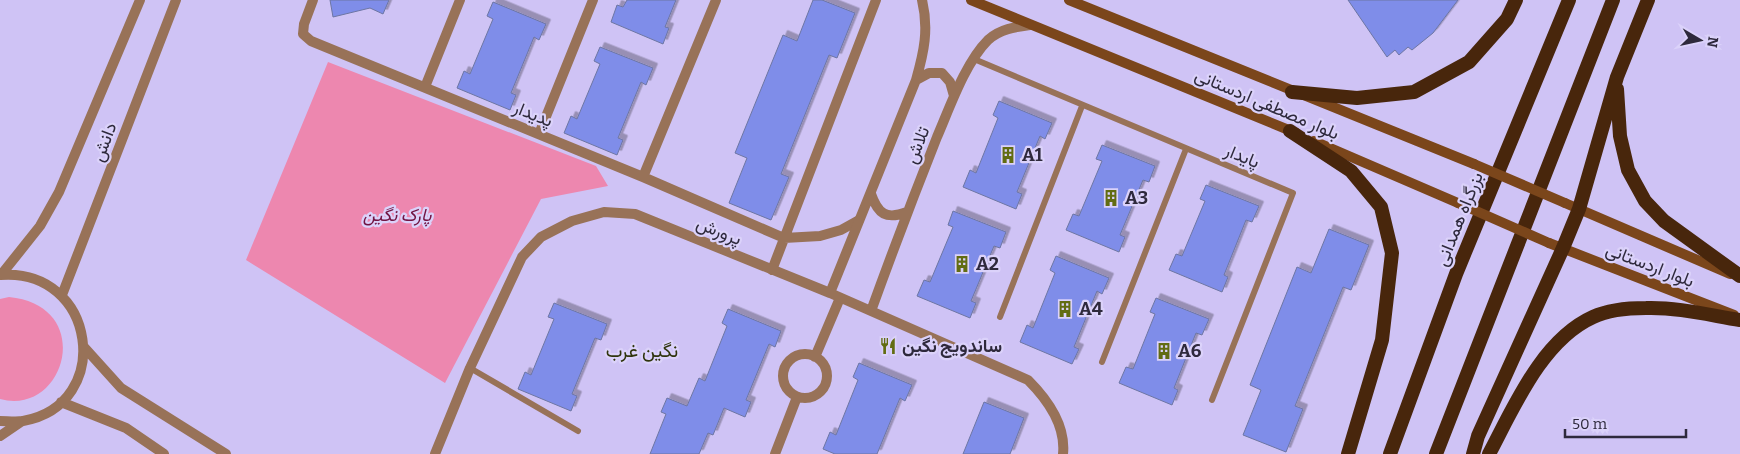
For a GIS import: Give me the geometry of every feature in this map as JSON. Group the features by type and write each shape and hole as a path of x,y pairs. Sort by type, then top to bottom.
{"highway":[{"path":"1292,92 1357,98 1414,92 1469,62 1507,19 1516,0"},
{"name":"بزرگراه همدانی","path":"1390,454 1456,274 1569,0"},
{"path":"1436,454 1613,0"},
{"path":"1472,454 1478,436 1579,209 1617,77 1648,0"},
{"path":"1617,77 1620,136 1628,170 1645,201 1664,221 1740,277"},
{"path":"1290,131 1350,171 1381,207 1392,253 1382,340 1348,454"},
{"path":"1489,454 1523,389 1554,344 1593,317 1621,310 1646,308 1740,319"}],"main road":[{"name":"بلوار مصطفی اردستانی","path":"971,0 1290,131 1549,243"},
{"name":"بلوار مصطفی اردستانی","path":"1069,0 1292,92 1474,164 1565,203"},
{"name":"بلوار اردستانی","path":"1565,203 1740,277"},
{"name":"بلوار اردستانی","path":"1549,243 1740,319"}],"street":[{"name":"دانش","path":"1,275 40,226 59,192 140,0"},
{"name":"دانش","path":"62,295 176,0"},
{"name":"پدیدار","path":"313,0 304,24 304,34 311,40 643,177 784,238 820,236 841,230 859,220"},
{"path":"425,87 460,0"},
{"path":"539,134 593,0"},
{"path":"643,177 716,0"},
{"path":"772,270 876,0"},
{"name":"تلاش","path":"815,357 859,220 916,80 926,44 927,20 922,0"},
{"name":"تلاش","path":"870,311 907,212 954,96 974,59 988,40 1004,29 1030,25"},
{"path":"916,80 929,73 942,73 950,82 954,96"},
{"path":"871,194 875,205 884,214 895,216 907,212"},
{"name":"پرورش","path":"435,454 470,368 522,257 541,237 572,220 604,212 635,214 835,296 1028,380 1046,398 1059,424 1063,454"},
{"path":"0,436 23,421 43,414 61,402 74,386 82,366 84,347 82,328 74,310 62,295 44,282 23,275 1,275"},
{"path":"84,347 120,388 226,454"},
{"path":"806,354 815,357 823,364 826,371 825,384 816,395 804,398 797,397 786,388 783,375 784,369 788,363 799,355 806,354"},
{"path":"775,454 797,397"},
{"path":"61,402 126,428 164,454"},
{"path":"0,421 23,421"}],"lane":[{"name":"پایدار","path":"974,59 1082,106 1293,193 1212,400"},
{"path":"1000,316 1082,106"},
{"path":"1102,362 1186,149"},
{"path":"470,368 578,431"}],"green space":[{"name":"پارک نگین","path":"328,62 596,166 608,186 541,199 445,383 246,260"},
{"path":"9,297 37,305 54,319 62,338 62,358 55,377 41,392 23,400 0,399 0,299"}],"building":[{"path":"330,0 389,0 383,14 370,8 333,17"},
{"path":"627,0 676,0 665,27 669,28 663,44 611,22 617,5 623,7"},
{"path":"813,0 822,0 855,13 837,58 829,55 781,174 789,177 771,220 729,203 747,158 735,153 783,35 797,41"},
{"path":"1348,0 1458,0 1433,33 1412,50 1408,47 1399,55 1395,50 1387,57"},
{"path":"493,2 546,24 539,40 534,37 511,93 516,95 510,110 457,88 464,71 470,74 493,19 487,16"},
{"path":"600,47 653,68 646,85 641,82 618,138 623,140 617,155 564,133 571,116 577,119 600,64 594,61"},
{"name":"A1","path":"999,101 1052,123 1045,139 1040,136 1017,192 1022,194 1016,209 963,187 970,170 976,173 998,118 993,115"},
{"name":"A3","path":"1102,145 1155,166 1149,182 1143,180 1120,235 1125,237 1119,252 1066,230 1073,214 1079,216 1102,161 1096,159"},
{"path":"1206,185 1259,206 1252,222 1246,220 1224,275 1228,277 1222,292 1169,270 1176,254 1182,256 1205,201 1200,199"},
{"name":"A2","path":"953,211 1006,232 1000,248 994,246 971,301 976,303 970,318 917,296 924,280 930,282 953,227 948,225"},
{"path":"1329,229 1369,245 1351,290 1343,287 1295,406 1303,409 1286,452 1243,435 1261,390 1250,385 1297,267 1311,273"},
{"name":"A4","path":"1056,256 1109,278 1102,294 1097,291 1074,347 1079,349 1072,364 1020,342 1027,325 1033,328 1055,273 1050,270"},
{"name":"A6","path":"1156,298 1209,319 1202,335 1196,333 1174,388 1178,390 1172,405 1119,383 1126,367 1133,369 1155,314 1150,312"},
{"path":"554,303 607,324 601,340 595,338 572,394 577,396 571,411 518,389 525,372 531,375 554,319 548,317"},
{"path":"728,309 781,331 775,347 769,344 746,400 751,402 745,417 724,408 713,435 708,433 699,454 650,454 666,414 661,412 667,398 687,406 699,378 705,381 727,326 722,323"},
{"path":"859,363 912,385 905,401 900,398 877,454 835,454 823,449 830,432 836,435 858,380 853,377"},
{"path":"984,402 1024,418 1010,454 963,454"}],"place":[{"name":"A1","path":"1008,155"},
{"name":"A3","path":"1111,198"},
{"name":"A2","path":"962,264"},
{"name":"A4","path":"1065,309"},
{"name":"ساندویج نگین","path":"888,346"},
{"name":"A6","path":"1164,351"}],"district":[{"name":"نگین غرب","path":"642,350"}]}
